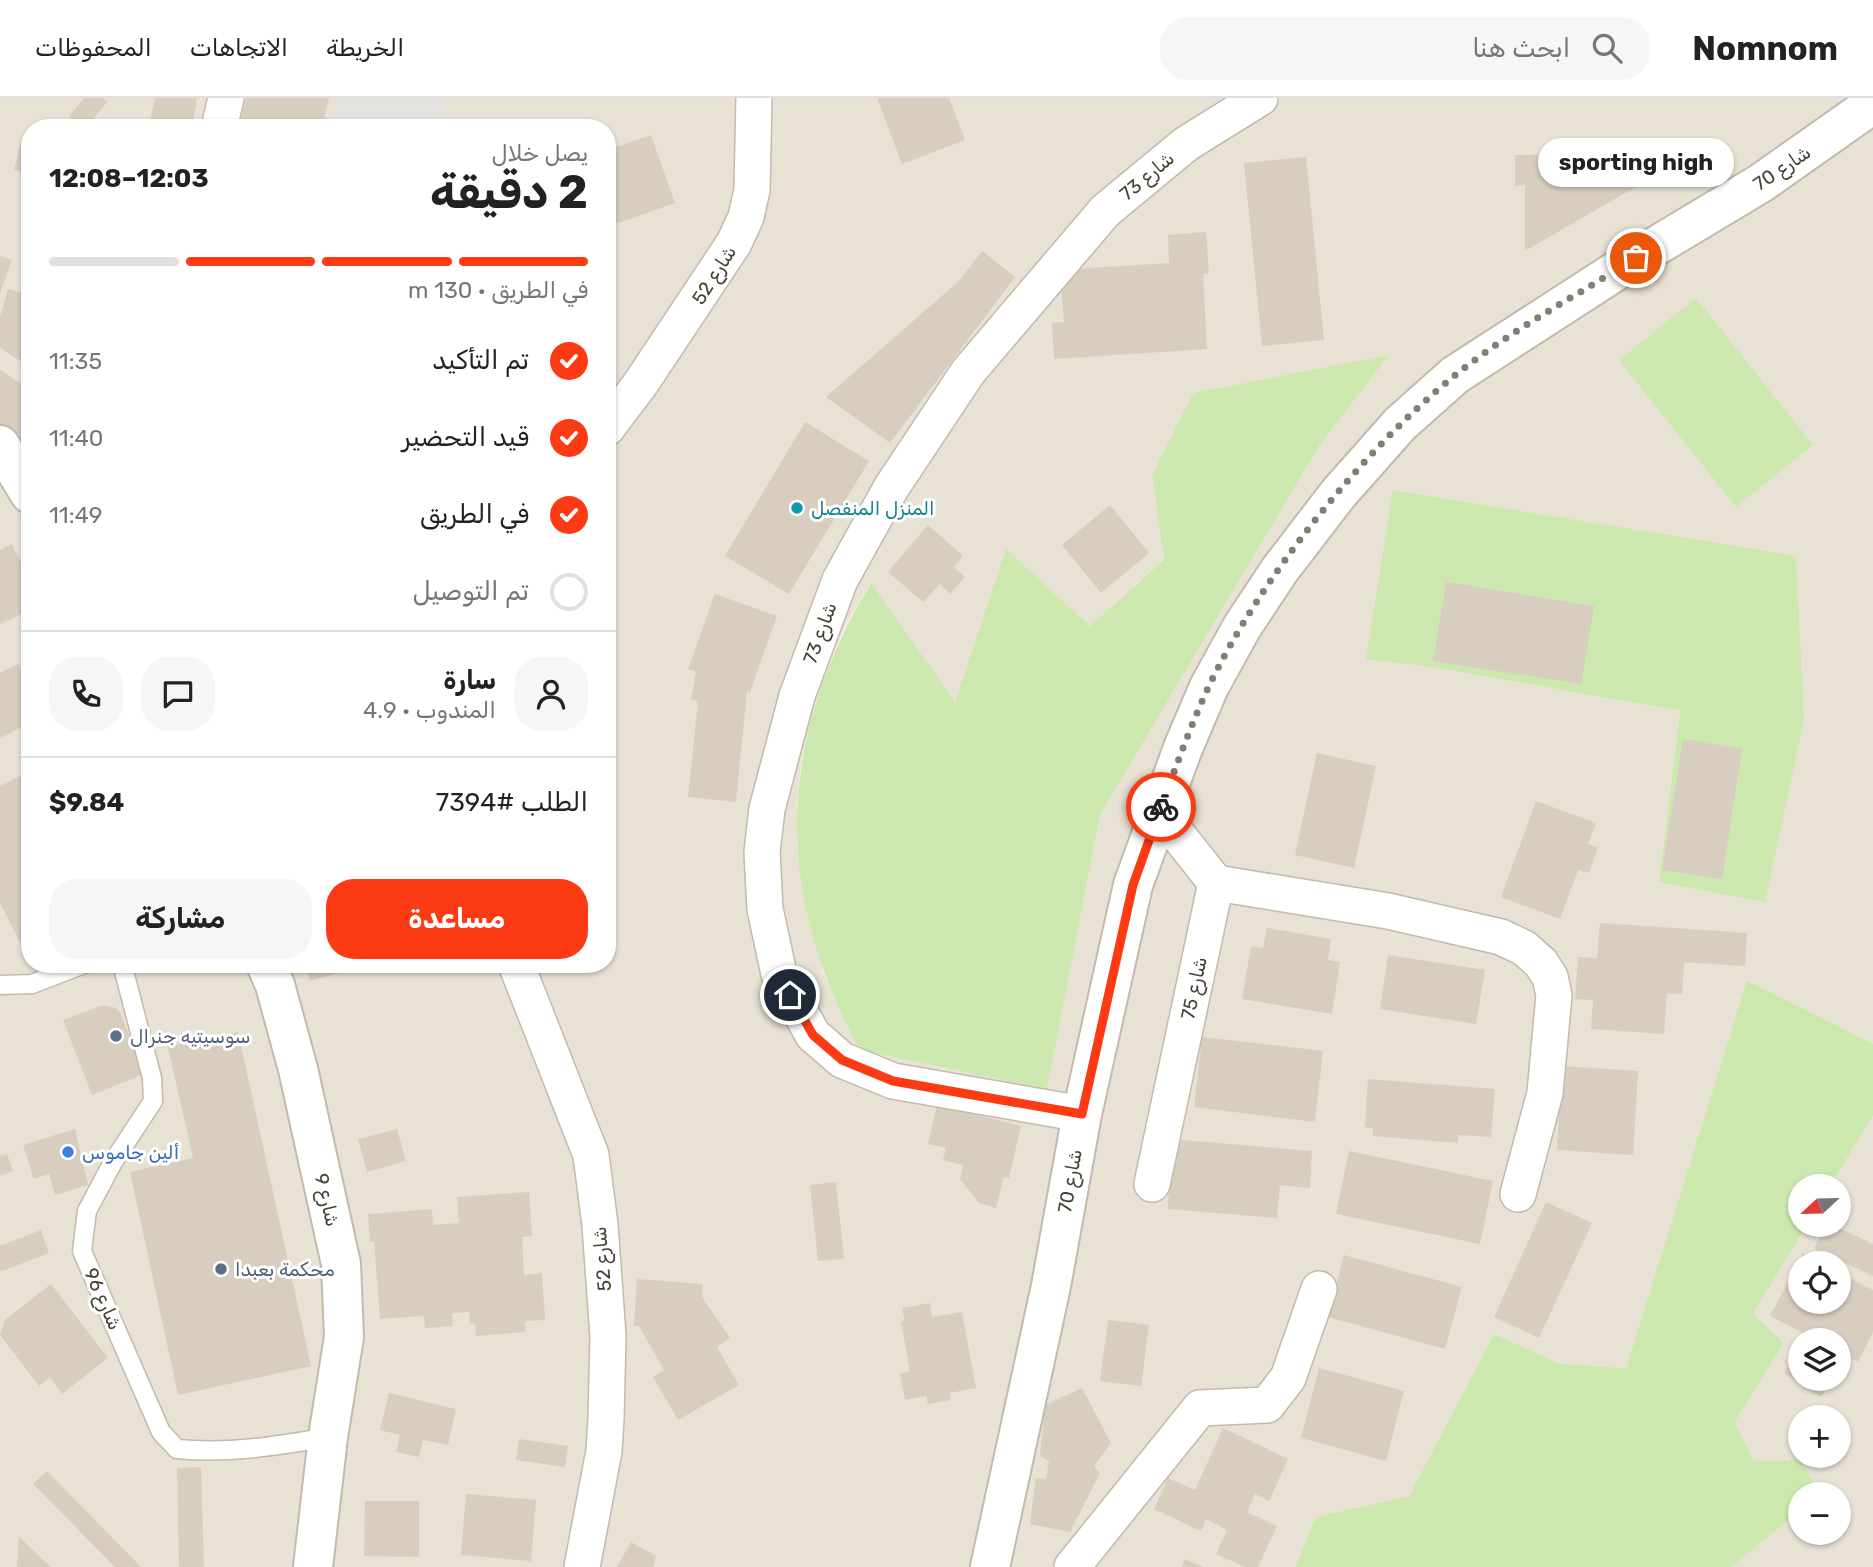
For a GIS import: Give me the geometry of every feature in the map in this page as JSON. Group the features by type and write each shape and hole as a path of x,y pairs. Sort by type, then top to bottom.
{"street":[{"path":"221,119 226,98"},
{"name":"شارع 52","path":"616,416 656,361 734,243 746,217 752,190 754,98"},
{"name":"شارع 73","path":"1082,1114 893,1081 842,1060 813,1035 779,974 765,909 762,852 767,809 797,696 840,580 891,488 968,372 1105,211 1186,144 1261,98"},
{"name":"شارع 70","path":"990,1567 1051,1286 1082,1114 1133,885 1159,811 1209,687 1242,627 1308,532 1400,424 1455,375 1636,258 1760,183 1868,103"},
{"path":"0,444 21,479"},
{"path":"1159,811 1216,883 1388,911 1501,937 1524,948 1541,963 1550,976 1553,995 1545,1093 1518,1194"},
{"name":"شارع 75","path":"1152,1184 1216,883"},
{"name":"شارع 9","path":"270,973 298,1069 341,1264 344,1338 328,1437 313,1567"},
{"name":"شارع 52","path":"519,973 590,1155 600,1225 608,1336 605,1430 582,1567"},
{"path":"1072,1567 1200,1408 1267,1405 1288,1378 1319,1289"}],"lane":[{"path":"0,985 32,984 61,973"},
{"name":"شارع 96","path":"124,973 152,1077 153,1101 113,1162 87,1211 82,1251 161,1432 177,1449 208,1452 249,1450 328,1437"}],"shaded area":[{"path":"0,98 1873,98 1873,1044 1747,982 1626,1368 1561,1364 1494,1334 1409,1496 1316,1517 1295,1567 0,1567","holes":["1388,356 1319,446 1100,815 1047,1088 860,1050 823,973 797,846 797,803 801,761 826,668 846,624 870,583 955,703 1006,550 1090,626 1164,558 1152,475 1193,393","1796,556 1659,882 1680,711 1432,667 1366,658"]},
{"path":"338,98 445,98 443,119 333,119"},
{"path":"1873,1116 1873,1567 1731,1567 1788,1521 1788,1545 1851,1545 1851,1482 1812,1482 1804,1468 1851,1468 1851,1405 1788,1405 1788,1460 1754,1461 1735,1422 1784,1343 1753,1314 1788,1256 1788,1314 1851,1314 1851,1251 1791,1251 1800,1237 1852,1237 1852,1174 1837,1174"}],"green space":[{"path":"1696,298 1813,445 1736,507 1619,360"},
{"path":"1389,355 1319,446 1100,815 1047,1089 860,1050 831,990 811,931 800,873 797,815 803,757 817,699 840,641 871,583 955,702 1006,549 1090,626 1164,559 1152,475 1193,393"},
{"path":"1393,490 1796,556 1804,720 1765,902 1659,882 1680,711 1432,667 1366,659"},
{"path":"1747,981 1873,1044 1873,1116 1837,1174 1788,1174 1788,1237 1800,1237 1791,1251 1788,1251 1788,1256 1753,1314 1784,1343 1735,1422 1754,1461 1788,1460 1788,1468 1805,1468 1813,1482 1788,1482 1788,1521 1731,1567 1295,1567 1316,1517 1409,1496 1494,1334 1561,1364 1626,1368"}],"building":[{"path":"84,98 102,98 107,102 93,119 73,119 69,116"},
{"path":"155,98 197,98 194,119 150,119"},
{"path":"246,98 329,98 324,119 241,119"},
{"path":"877,98 949,98 965,140 902,164"},
{"path":"651,135 675,203 616,224 616,147"},
{"path":"21,142 21,172 14,170"},
{"path":"1668,154 1668,182 1644,182 1525,251 1525,185 1515,186 1515,155"},
{"path":"1306,157 1324,340 1262,346 1244,163"},
{"path":"1206,232 1209,273 1203,274 1207,349 1054,359 1052,323 1064,322 1060,270 1169,263 1168,235"},
{"path":"982,251 1015,277 890,443 826,397 959,281"},
{"path":"0,256 12,260 0,293"},
{"path":"8,289 21,293 21,361 0,348 0,317"},
{"path":"0,370 21,383 21,451 0,438"},
{"name":"المنزل المنفصل","path":"805,422 869,461 789,594 725,556"},
{"path":"1110,505 1149,553 1101,593 1062,545"},
{"path":"928,525 963,556 954,567 965,577 950,594 940,584 923,602 888,572"},
{"path":"12,544 21,563 21,614 0,624 0,550"},
{"path":"1446,582 1594,606 1581,684 1433,661"},
{"path":"715,594 777,616 750,692 747,691 736,802 688,797 698,701 691,700 696,672 688,669"},
{"path":"18,664 21,670 21,728 0,738 0,673"},
{"path":"1683,739 1742,749 1722,879 1662,870"},
{"path":"1317,753 1376,766 1354,868 1295,855"},
{"path":"21,776 21,944 0,903 0,786"},
{"path":"1536,801 1596,823 1588,844 1598,847 1589,873 1578,870 1560,919 1501,897"},
{"path":"1600,923 1747,933 1745,966 1684,962 1682,994 1667,993 1664,1034 1591,1029 1593,1000 1575,999 1578,957 1597,958"},
{"path":"1267,928 1331,939 1328,960 1340,962 1332,1014 1242,999 1251,946 1263,948"},
{"path":"1388,955 1485,970 1476,1024 1380,1009"},
{"path":"308,973 338,973 310,981"},
{"path":"104,1005 116,1008 121,1014 144,1074 92,1095 63,1020"},
{"name":"محكمة بعبدا","path":"238,1032 311,1366 178,1395 130,1172 193,1158 168,1047"},
{"path":"1202,1037 1323,1051 1315,1122 1194,1107"},
{"path":"1562,1066 1638,1071 1633,1155 1557,1150"},
{"path":"1368,1079 1495,1089 1491,1137 1458,1135 1458,1143 1373,1136 1373,1128 1365,1127"},
{"path":"937,1105 1021,1126 1009,1178 1004,1177 996,1208 979,1203 960,1179 963,1165 943,1160 946,1148 928,1144"},
{"path":"75,1129 88,1185 55,1195 49,1174 34,1179 23,1145"},
{"path":"397,1129 406,1161 367,1172 358,1139"},
{"path":"1171,1139 1312,1151 1310,1188 1280,1185 1277,1218 1168,1209"},
{"path":"1349,1151 1493,1181 1480,1244 1336,1214"},
{"path":"7,1154 13,1171 0,1176 0,1156"},
{"path":"836,1182 844,1259 818,1261 810,1185"},
{"path":"529,1192 532,1236 522,1237 524,1275 542,1273 545,1320 525,1321 526,1332 476,1336 475,1323 470,1324 469,1312 452,1313 453,1326 425,1328 424,1316 380,1319 374,1241 370,1242 368,1214 432,1209 433,1225 459,1223 457,1197"},
{"path":"1546,1202 1592,1223 1539,1338 1494,1317"},
{"path":"41,1230 49,1253 0,1272 0,1246"},
{"path":"1852,1234 1873,1244 1873,1276 1851,1266 1851,1251 1814,1249 1820,1237 1852,1237"},
{"path":"1344,1255 1462,1287 1445,1349 1328,1317"},
{"path":"637,1279 703,1284 702,1297 730,1338 717,1347 739,1385 678,1420 653,1377 664,1370 639,1326 634,1326"},
{"path":"1851,1279 1873,1290 1873,1332 1858,1362 1851,1358 1851,1328 1794,1328 1770,1316 1788,1282 1788,1314 1851,1314"},
{"path":"51,1284 108,1358 62,1394 50,1377 39,1386 0,1335 5,1320"},
{"path":"930,1303 932,1317 962,1312 976,1388 950,1393 951,1400 928,1404 926,1396 905,1400 900,1373 910,1372 901,1321 905,1321 902,1308"},
{"path":"1108,1320 1149,1325 1141,1386 1100,1381"},
{"path":"1319,1368 1404,1391 1386,1461 1301,1438"},
{"path":"1082,1388 1111,1443 1094,1466 1100,1473 1070,1532 1030,1524 1036,1478 1046,1479 1049,1461 1040,1456 1045,1405"},
{"path":"1812,1391 1825,1391 1821,1397"},
{"path":"389,1393 456,1409 448,1445 423,1440 419,1457 396,1452 400,1435 380,1430"},
{"path":"1223,1428 1288,1459 1269,1501 1255,1494 1247,1512 1277,1526 1258,1567 1245,1567 1216,1554 1227,1530 1206,1519 1201,1531 1154,1509 1168,1478 1195,1490"},
{"path":"519,1439 568,1446 565,1467 516,1460"},
{"path":"201,1467 204,1567 179,1567 177,1468"},
{"path":"47,1471 141,1567 115,1567 33,1484"},
{"path":"466,1494 536,1500 531,1561 461,1555"},
{"path":"365,1501 419,1501 419,1557 364,1556"},
{"path":"19,1537 51,1567 17,1567"},
{"path":"631,1542 656,1556 653,1567 617,1567"},
{"path":"1185,1559 1203,1567 1182,1567"}],"way so far":[{"path":"1161,807 1209,687 1242,627 1279,571 1338,494 1400,424 1455,375 1636,258"}],"place":[{"name":"sporting high","path":"1636,258"},
{"name":"المنزل المنفصل","path":"797,508"},
{"name":"سوسيتيه جنرال","path":"116,1036"},
{"name":"ألين جاموس","path":"68,1152"},
{"name":"محكمة بعبدا","path":"221,1269"}],"route":[{"path":"790,995 813,1035 842,1060 893,1081 1082,1114 1133,885 1161,807"}]}
